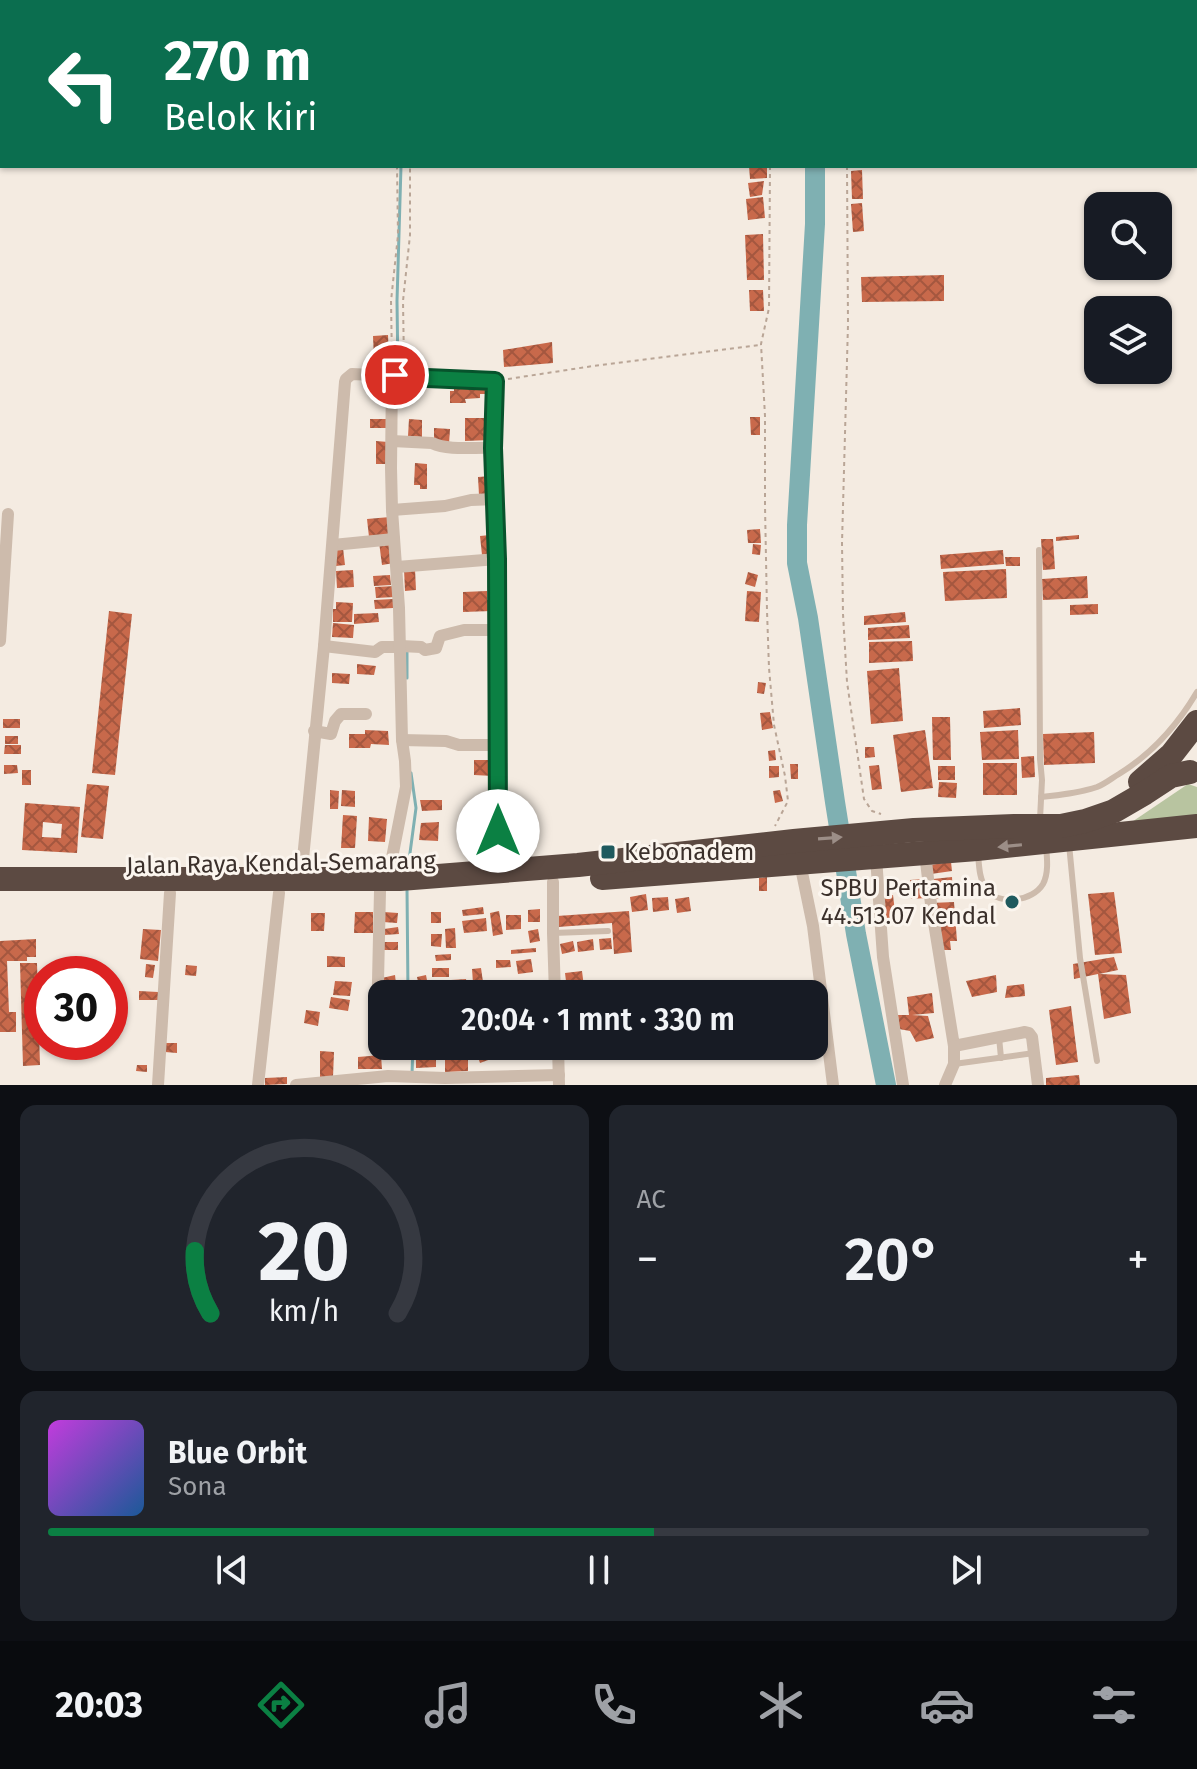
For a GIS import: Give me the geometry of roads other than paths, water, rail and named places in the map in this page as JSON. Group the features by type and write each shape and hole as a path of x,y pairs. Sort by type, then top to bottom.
{"highway":[{"path":"1057,827 1136,785 1172,754 1197,722"},
{"path":"1057,827 1116,826 1156,804 1194,768 1193,753 1197,742"},
{"path":"1014,826 1061,826 1085,821 1122,807 1171,776 1194,768"},
{"path":"1014,826 1197,826"},
{"name":"Jalan Raya Kendal-Semarang","path":"0,895 279,893 399,885 553,882 802,863 914,830 1014,826"},
{"name":"Jalan Raya Kendal-Semarang","path":"0,879 301,879 399,885 783,842 877,841 925,853 977,849 1057,827"}],"street":[{"path":"301,879 346,379 352,374 495,381 493,448 497,559 498,872"},
{"path":"384,980 399,885 406,787 401,567 394,539 396,509 391,468 397,441 398,376"},
{"path":"397,441 493,448"},
{"path":"396,509 496,499"},
{"path":"0,641 8,514"},
{"path":"333,545 394,539"},
{"path":"401,567 497,559"},
{"path":"324,646 375,652 382,647 404,646 425,650 436,648 440,636 464,630 496,630"},
{"path":"314,731 331,734 341,714 366,714"},
{"path":"406,740 498,745"},
{"path":"877,841 883,957 903,1085"},
{"path":"925,853 954,1046 954,1064 945,1085"},
{"path":"802,863 833,1085"},
{"path":"553,882 555,980"},
{"path":"158,1085 170,893"},
{"path":"258,1085 279,893"},
{"path":"954,1046 1029,1033 1038,1085"},
{"path":"296,1085 370,1076 559,1080 558,1060"}],"lane":[{"path":"1039,550 1057,827 1097,1061"},
{"path":"977,849 982,879 988,891 1001,899 1020,899 1034,893 1043,884 1068,794 1100,786 1156,747 1183,716 1197,692"},
{"path":"553,933 608,931"},
{"path":"999,1037 1001,1058"},
{"path":"954,1064 1034,1053"}],"waterway":[{"path":"398,374 401,168"},
{"path":"815,168 815,224 797,563 856,934 886,1085"},
{"path":"407,649 407,678"},
{"path":"408,868 416,808 411,773"},
{"path":"407,888 408,980"},
{"path":"412,1060 412,1074"}],"place":[{"name":"Kebonadem","path":"608,852"},
{"name":"SPBU Pertamina 44.513.07 Kendal","path":"1012,902"}]}
